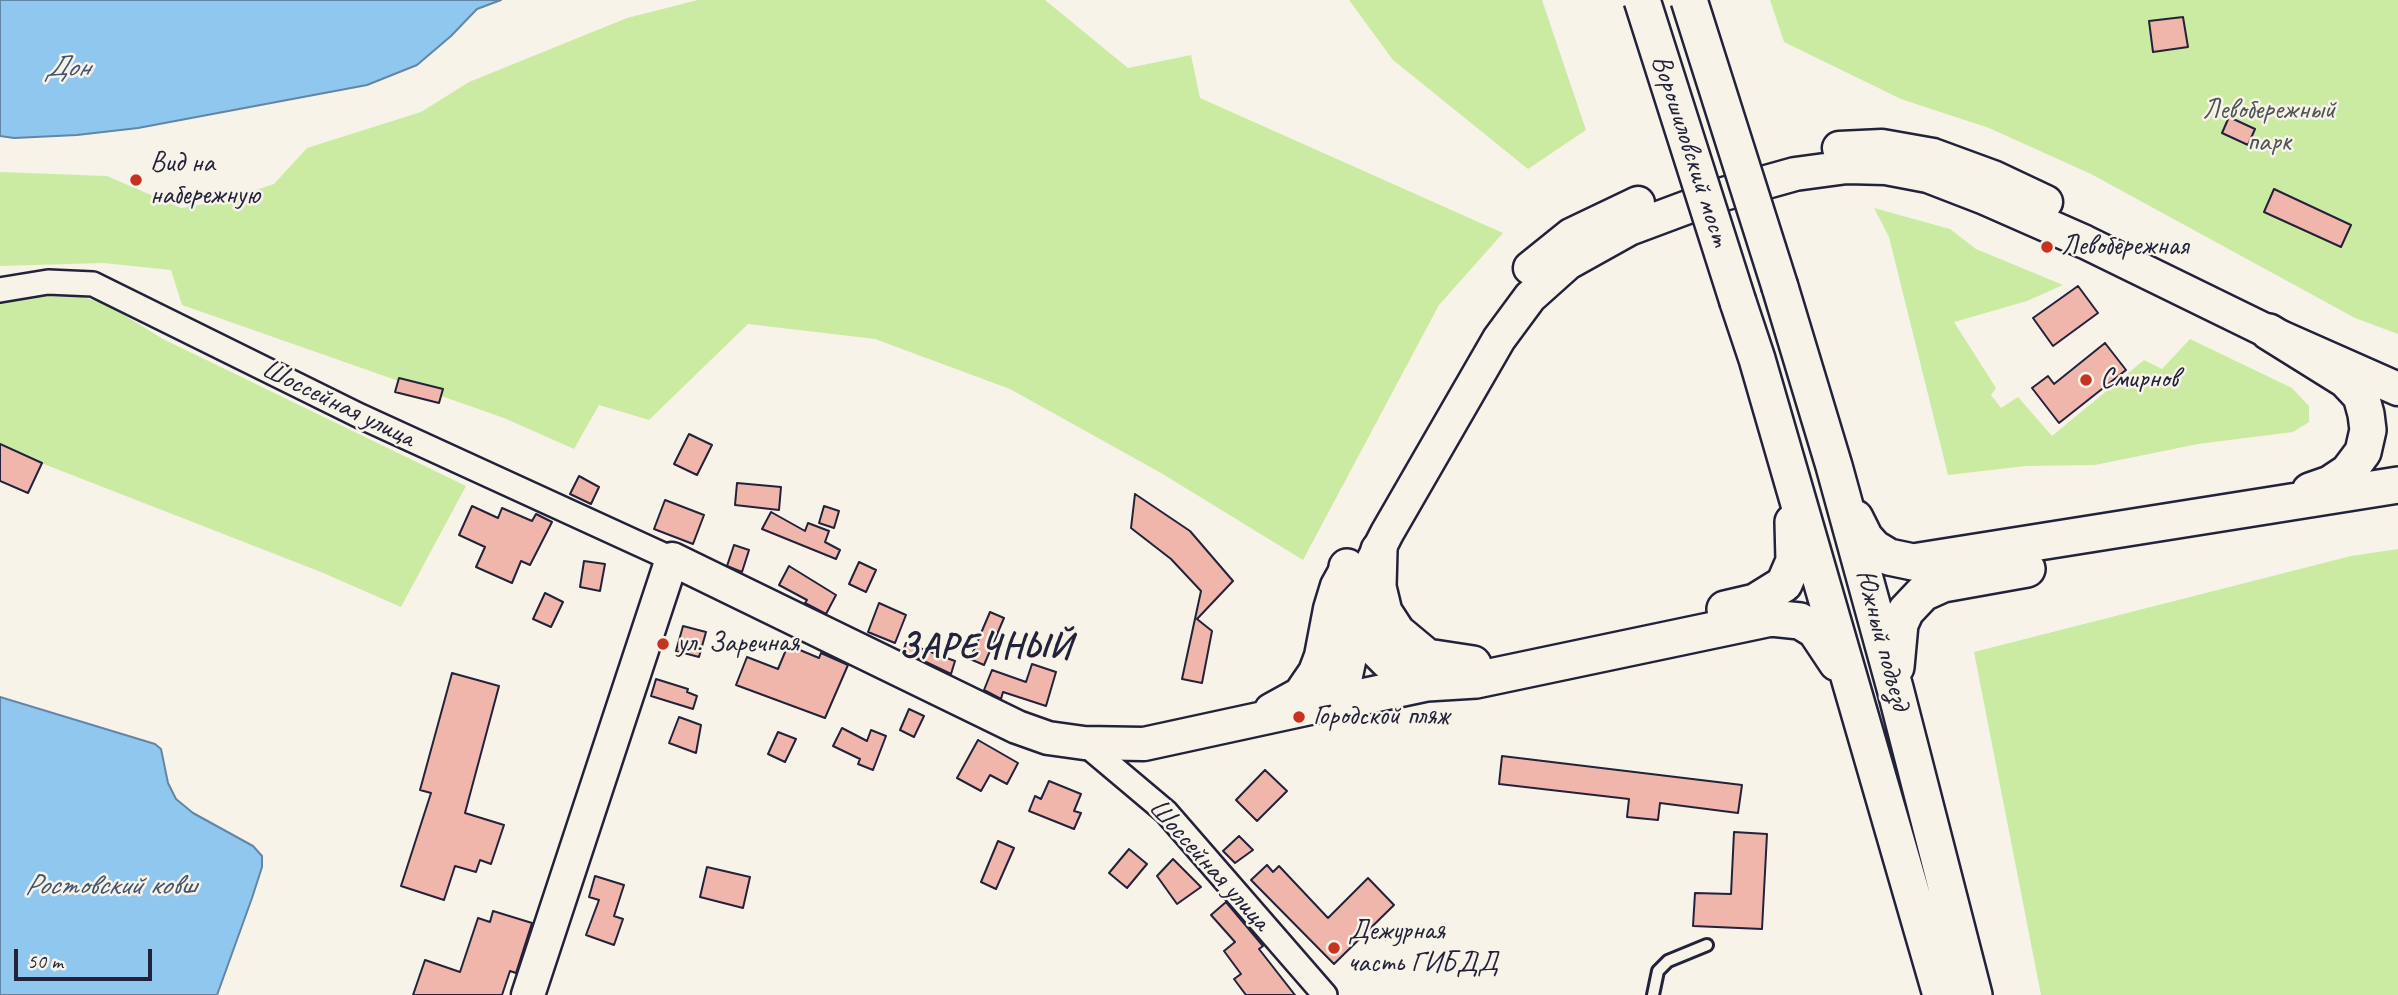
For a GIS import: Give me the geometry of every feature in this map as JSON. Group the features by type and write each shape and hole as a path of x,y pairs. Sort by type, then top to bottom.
{"main road":[{"name":"Ворошиловский мост","path":"1642,0 1738,302"},
{"name":"Ворошиловский мост","path":"1689,0 1780,287"},
{"path":"1255,719 1300,694 1315,672 1333,597 1347,568 1480,328 1515,282 1553,248 1597,222 1661,193 1721,173 1792,153 1848,147 1882,146 1933,155 1993,177 2053,205 2398,372"},
{"path":"1333,703 1345,680 1352,625 1364,578 1499,339 1530,297 1568,264 1629,229 1720,195 1795,174 1847,167 1886,169 1928,176 2085,242 2269,331 2398,389"},
{"name":"Южный подъезд","path":"1780,287 1834,466 1881,636 1974,995"},
{"name":"Южный подъезд","path":"1738,302 1757,359 1941,995"},
{"path":"2269,331 2346,380 2361,397 2368,430 2363,452 2348,472 2330,484 2276,504"},
{"path":"1834,466 1864,538 1889,557 1913,562 2398,485"},
{"path":"1427,683 1473,664 1755,602 1771,593 1784,584 1794,561 1791,476"},
{"path":"1895,688 1900,624 1906,611 1923,593 1943,584 2398,506"},
{"path":"1379,550 1378,587 1384,612 1396,632 1427,657 1473,664"},
{"path":"528,995 672,559"},
{"name":"Шоссейная улица","path":"672,559 1017,727 1048,738 1084,743 1144,744 1333,703"},
{"path":"1347,568 1346,598 1352,625 1389,662 1427,683"},
{"path":"1333,703 1427,683 1476,680 1770,618 1800,621 1815,630 1829,649 1855,697"}],"street":[{"name":"Шоссейная улица","path":"0,290 48,282 93,284 360,416 672,559"},
{"name":"Шоссейная улица","path":"1084,743 1166,812 1325,995"}],"lane":[{"path":"1653,995 1658,971 1668,961 1707,945"}],"green space":[{"path":"698,0 1045,0 1128,68 1191,55 1200,98 1503,233 1439,305 1303,560 1161,473 1010,389 875,339 748,324 649,420 599,405 574,449 504,418 182,305 171,270 103,263 0,266 0,172 107,176 181,208 222,201 274,184 307,148 421,112 469,82 627,18"},
{"path":"1349,0 1542,0 1586,130 1528,169 1393,60"},
{"name":"Левобережный парк","path":"1770,0 2398,0 2398,334 2355,318 2091,174 1989,128 1901,99 1784,42"},
{"path":"1874,208 1950,229 1976,249 2063,285 2027,301 1954,322 1996,388 1991,395 2001,408 2018,397 2052,436 2144,360 2162,369 2190,339 2292,388 2309,406 2309,422 2293,432 2198,444 2095,465 2026,466 1948,475 1889,237"},
{"path":"69,293 106,304 163,339 466,486 401,607 321,572 0,447 0,297"},
{"path":"2398,549 2398,995 2041,995 1974,652 2351,556"}],"water":[{"name":"Дон","path":"0,0 501,0 477,9 417,65 367,85 138,128 14,138 0,136"},
{"name":"Ростовский ковш","path":"0,697 155,744 161,749 168,783 176,799 193,813 253,846 262,856 262,867 252,898 217,995 0,995"}],"building":[{"path":"2183,17 2188,47 2153,52 2149,21"},
{"path":"2229,117 2255,129 2248,145 2222,133"},
{"path":"2274,189 2351,225 2341,247 2264,212"},
{"path":"2078,286 2098,313 2053,346 2033,318"},
{"name":"Смирнов","path":"2105,343 2126,370 2059,423 2032,388 2048,376 2054,384"},
{"path":"399,378 443,389 439,403 395,392"},
{"path":"689,434 712,445 697,475 674,464"},
{"path":"0,444 42,463 28,493 0,481"},
{"path":"579,476 599,487 591,504 570,494"},
{"path":"737,483 781,487 779,510 735,505"},
{"path":"1135,494 1190,531 1233,581 1197,619 1212,631 1202,683 1182,679 1201,591 1171,559 1131,528"},
{"path":"665,500 704,515 693,544 654,529"},
{"path":"472,506 498,518 502,508 532,521 536,514 552,522 530,565 521,561 512,583 476,567 485,547 459,535"},
{"path":"824,506 839,511 834,528 819,523"},
{"path":"771,512 805,531 808,523 829,531 825,542 840,550 836,559 762,529"},
{"path":"734,545 749,550 742,572 727,566"},
{"path":"584,561 605,564 600,591 580,587"},
{"path":"859,562 876,570 866,592 849,584"},
{"path":"789,566 836,595 826,614 779,585"},
{"path":"545,593 563,602 551,627 533,619"},
{"path":"879,603 906,615 895,643 868,632"},
{"path":"990,612 1004,618 984,665 970,659"},
{"path":"683,626 706,632 699,657 676,651"},
{"path":"906,643 955,661 951,674 903,651"},
{"path":"788,645 819,658 821,653 848,665 825,718 736,685 747,657 778,669"},
{"path":"1032,664 1056,672 1046,706 1003,692 1001,699 984,690 992,670 1026,682"},
{"path":"452,673 499,686 465,813 504,825 491,864 480,860 476,872 455,866 444,900 401,886 431,793 420,790"},
{"path":"656,679 688,689 687,692 697,696 693,709 651,696"},
{"path":"909,709 924,716 914,737 900,730"},
{"path":"679,717 701,725 696,753 669,743"},
{"path":"842,728 867,741 871,730 886,736 873,770 858,764 860,759 833,746"},
{"path":"778,732 796,739 785,762 768,754"},
{"path":"978,740 1018,763 1007,784 990,775 981,791 957,778"},
{"path":"1502,756 1742,785 1738,813 1660,803 1658,820 1627,817 1629,799 1499,784"},
{"path":"1265,770 1287,791 1257,821 1236,800"},
{"path":"1049,781 1081,794 1074,811 1081,813 1074,829 1029,811 1035,796 1041,799"},
{"path":"1734,832 1767,834 1762,929 1693,926 1695,893 1731,894"},
{"path":"1239,836 1253,850 1235,863 1223,851"},
{"path":"998,841 1014,848 996,889 981,882"},
{"path":"1129,849 1147,864 1127,888 1109,873"},
{"path":"1173,859 1201,887 1177,904 1157,876"},
{"path":"1267,865 1273,872 1279,866 1328,918 1368,878 1394,905 1334,964 1251,880"},
{"path":"707,867 750,877 743,908 700,897"},
{"path":"595,876 624,885 614,916 623,919 614,945 586,935 599,900 589,897"},
{"path":"1226,902 1263,946 1259,949 1295,995 1246,995 1234,979 1241,974 1224,951 1235,942 1211,915"},
{"path":"493,911 532,923 516,973 510,971 502,995 413,995 425,960 460,972 478,918 490,922"}],"place":[{"name":"Вид на набережную","path":"136,180"},
{"name":"Левобережная","path":"2047,247"},
{"name":"Смирнов","path":"2086,380"},
{"name":"ул. Заречная","path":"663,644"},
{"name":"Городской пляж","path":"1299,717"},
{"name":"Дежурная часть ГИБДД","path":"1334,948"}],"district":[{"name":"ЗАРЕЧНЫЙ","path":"986,648"}]}
